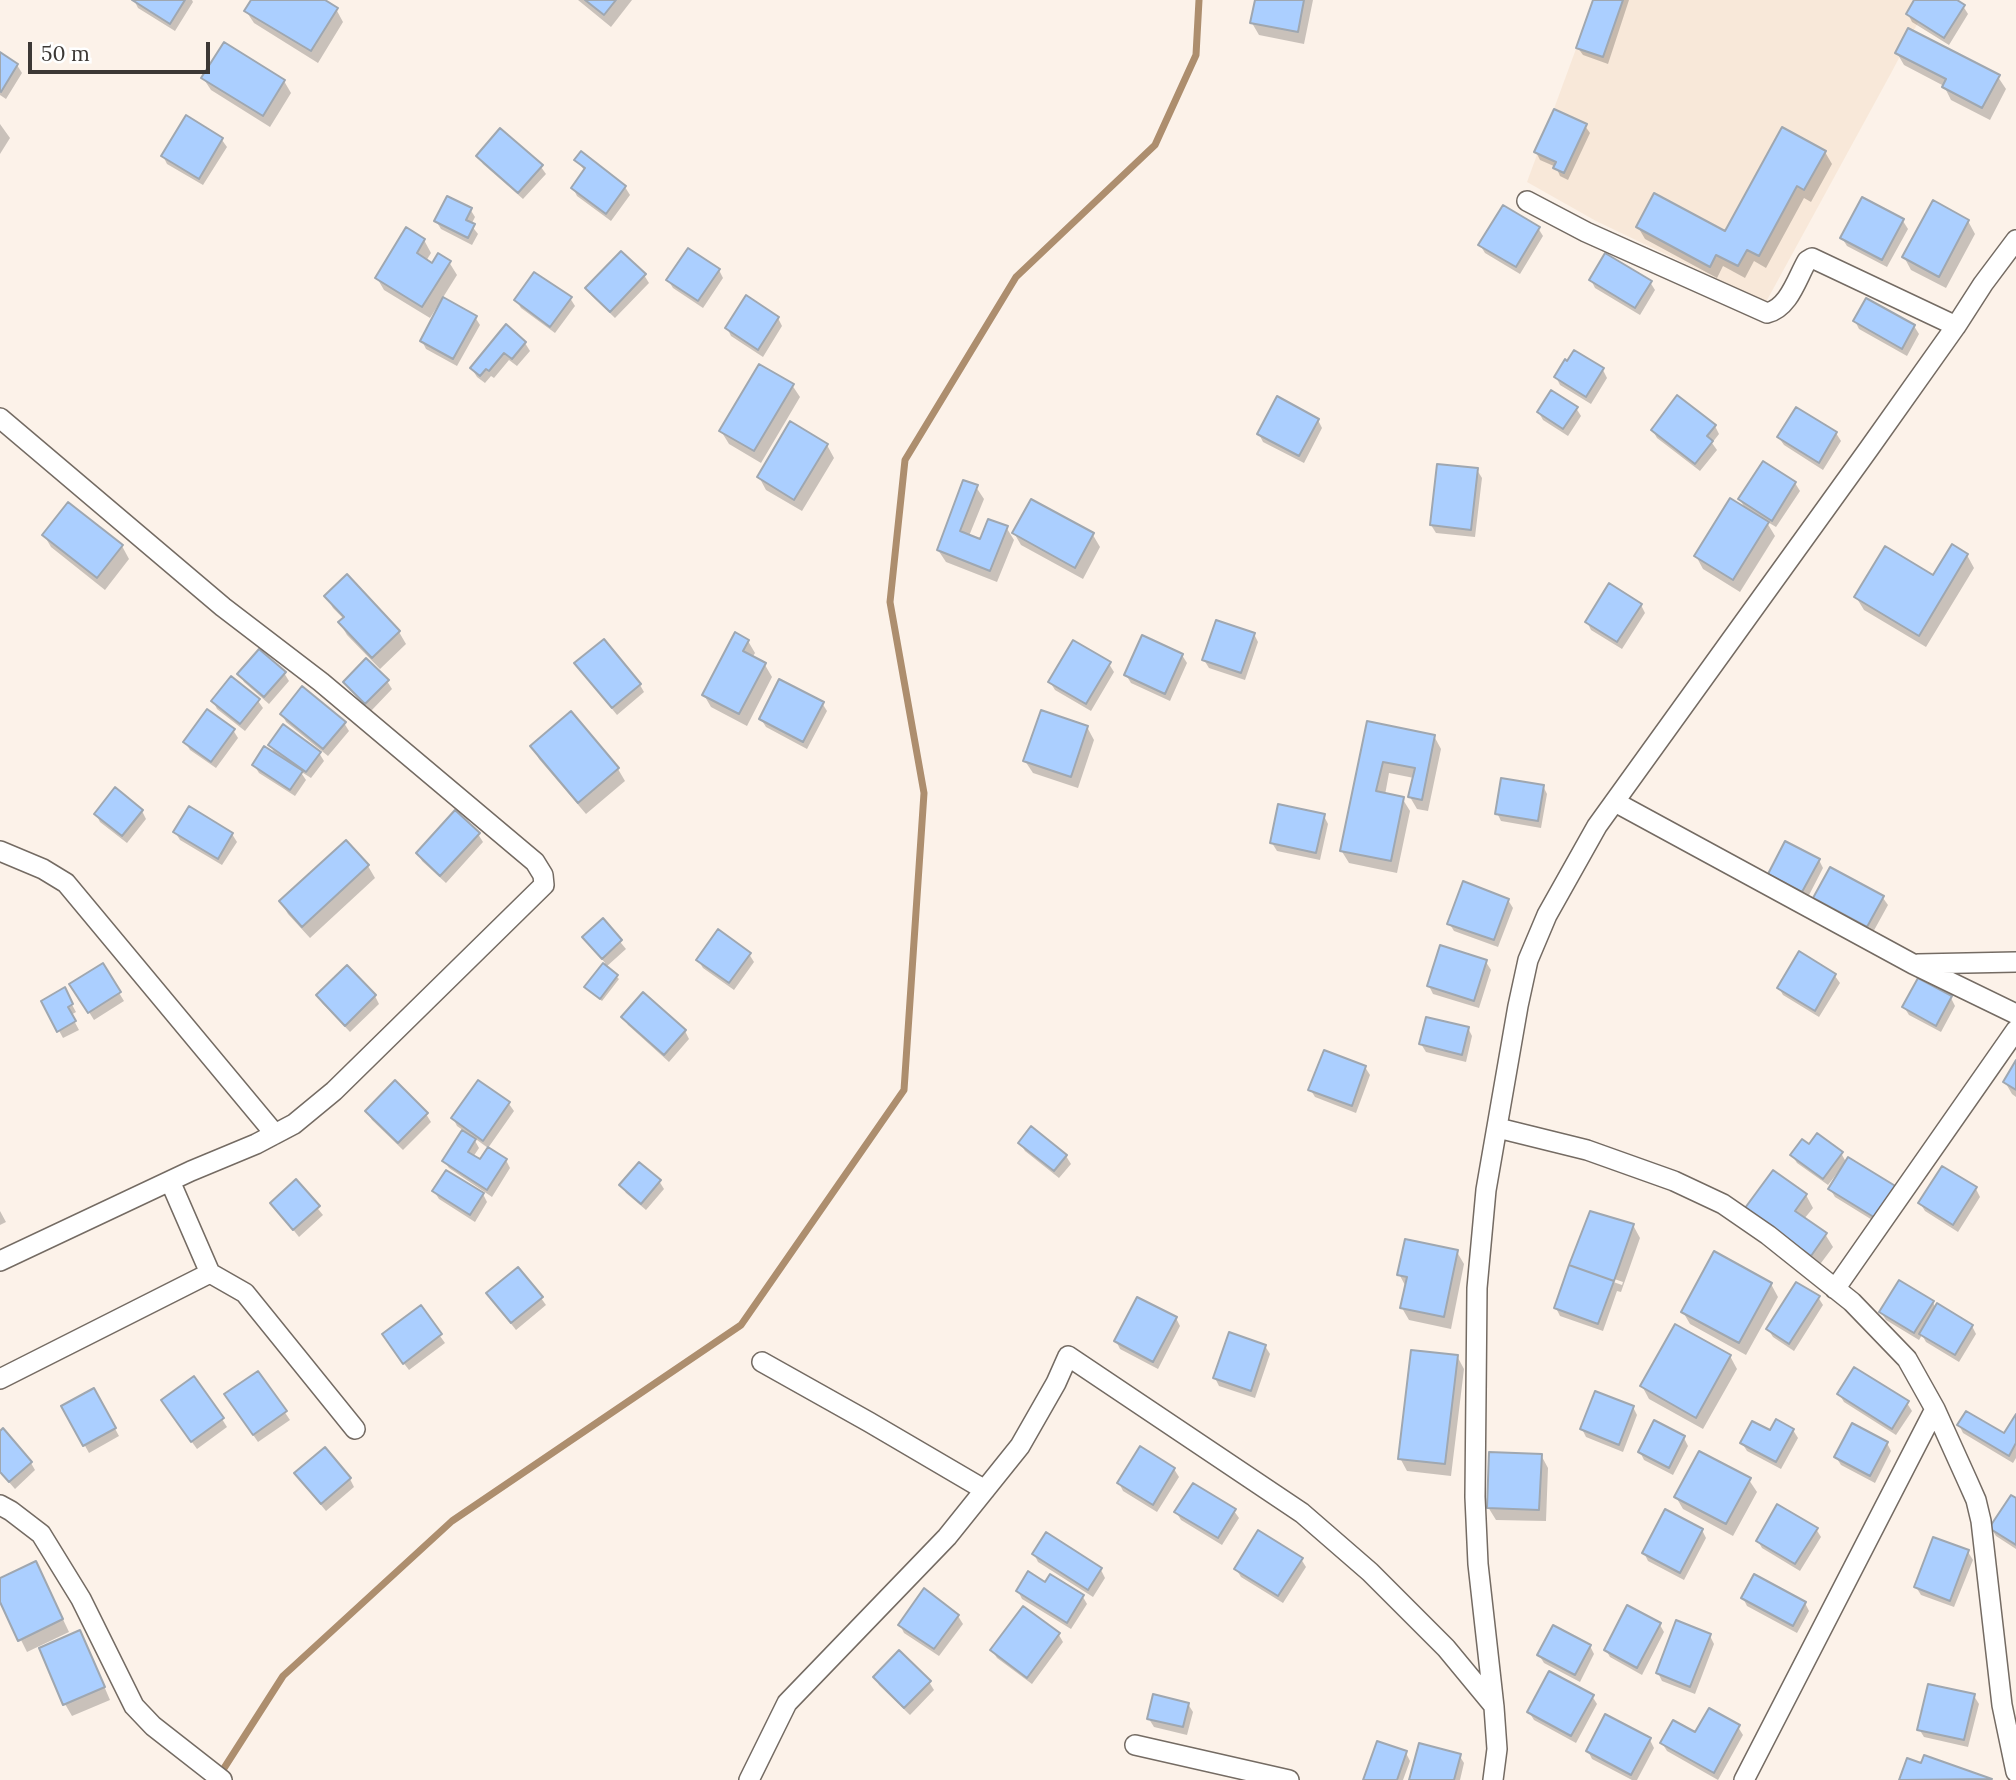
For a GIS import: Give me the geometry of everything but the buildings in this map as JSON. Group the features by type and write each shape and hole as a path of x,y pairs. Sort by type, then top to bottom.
{"street":[{"path":"1527,201 1586,232 1767,313 1776,311 1785,303 1807,261 1812,258 1956,326"},
{"path":"1493,1780 1497,1749 1478,1564 1475,1497 1477,1288 1486,1191 1528,960 1547,915 1597,826 2016,240"},
{"path":"0,418 223,607 321,682 535,862 543,875 544,885 334,1091 294,1124 0,1261"},
{"path":"1615,802 1913,964 2016,1014"},
{"path":"0,851 43,869 66,883 275,1134"},
{"path":"1913,964 2016,962"},
{"path":"1835,1289 2016,1030"},
{"path":"1498,1128 1587,1150 1675,1181 1723,1203 1835,1289 1879,1328 1907,1359 1935,1409 1972,1490 1981,1521 2002,1704 2016,1772"},
{"path":"170,1181 210,1273 245,1293 355,1429"},
{"path":"0,1379 210,1273"},
{"path":"749,1780 787,1703 947,1537 1026,1436 1056,1384 1068,1356 1302,1513 1370,1572 1446,1648 1494,1707"},
{"path":"762,1362 985,1490"},
{"path":"1744,1780 1935,1409"},
{"path":"0,1505 40,1534 80,1599 134,1706 153,1726 222,1780"},
{"path":"1998,1666 2016,1680"},
{"path":"1135,1745 1289,1780"}],"shaded area":[{"path":"1594,0 1930,0 1766,302 1596,221 1527,182"}],"waterway":[{"path":"219,1776 283,1676 452,1521 741,1325 904,1090 924,793 890,602 905,460 1016,277 1155,145 1196,55 1199,0"}]}
